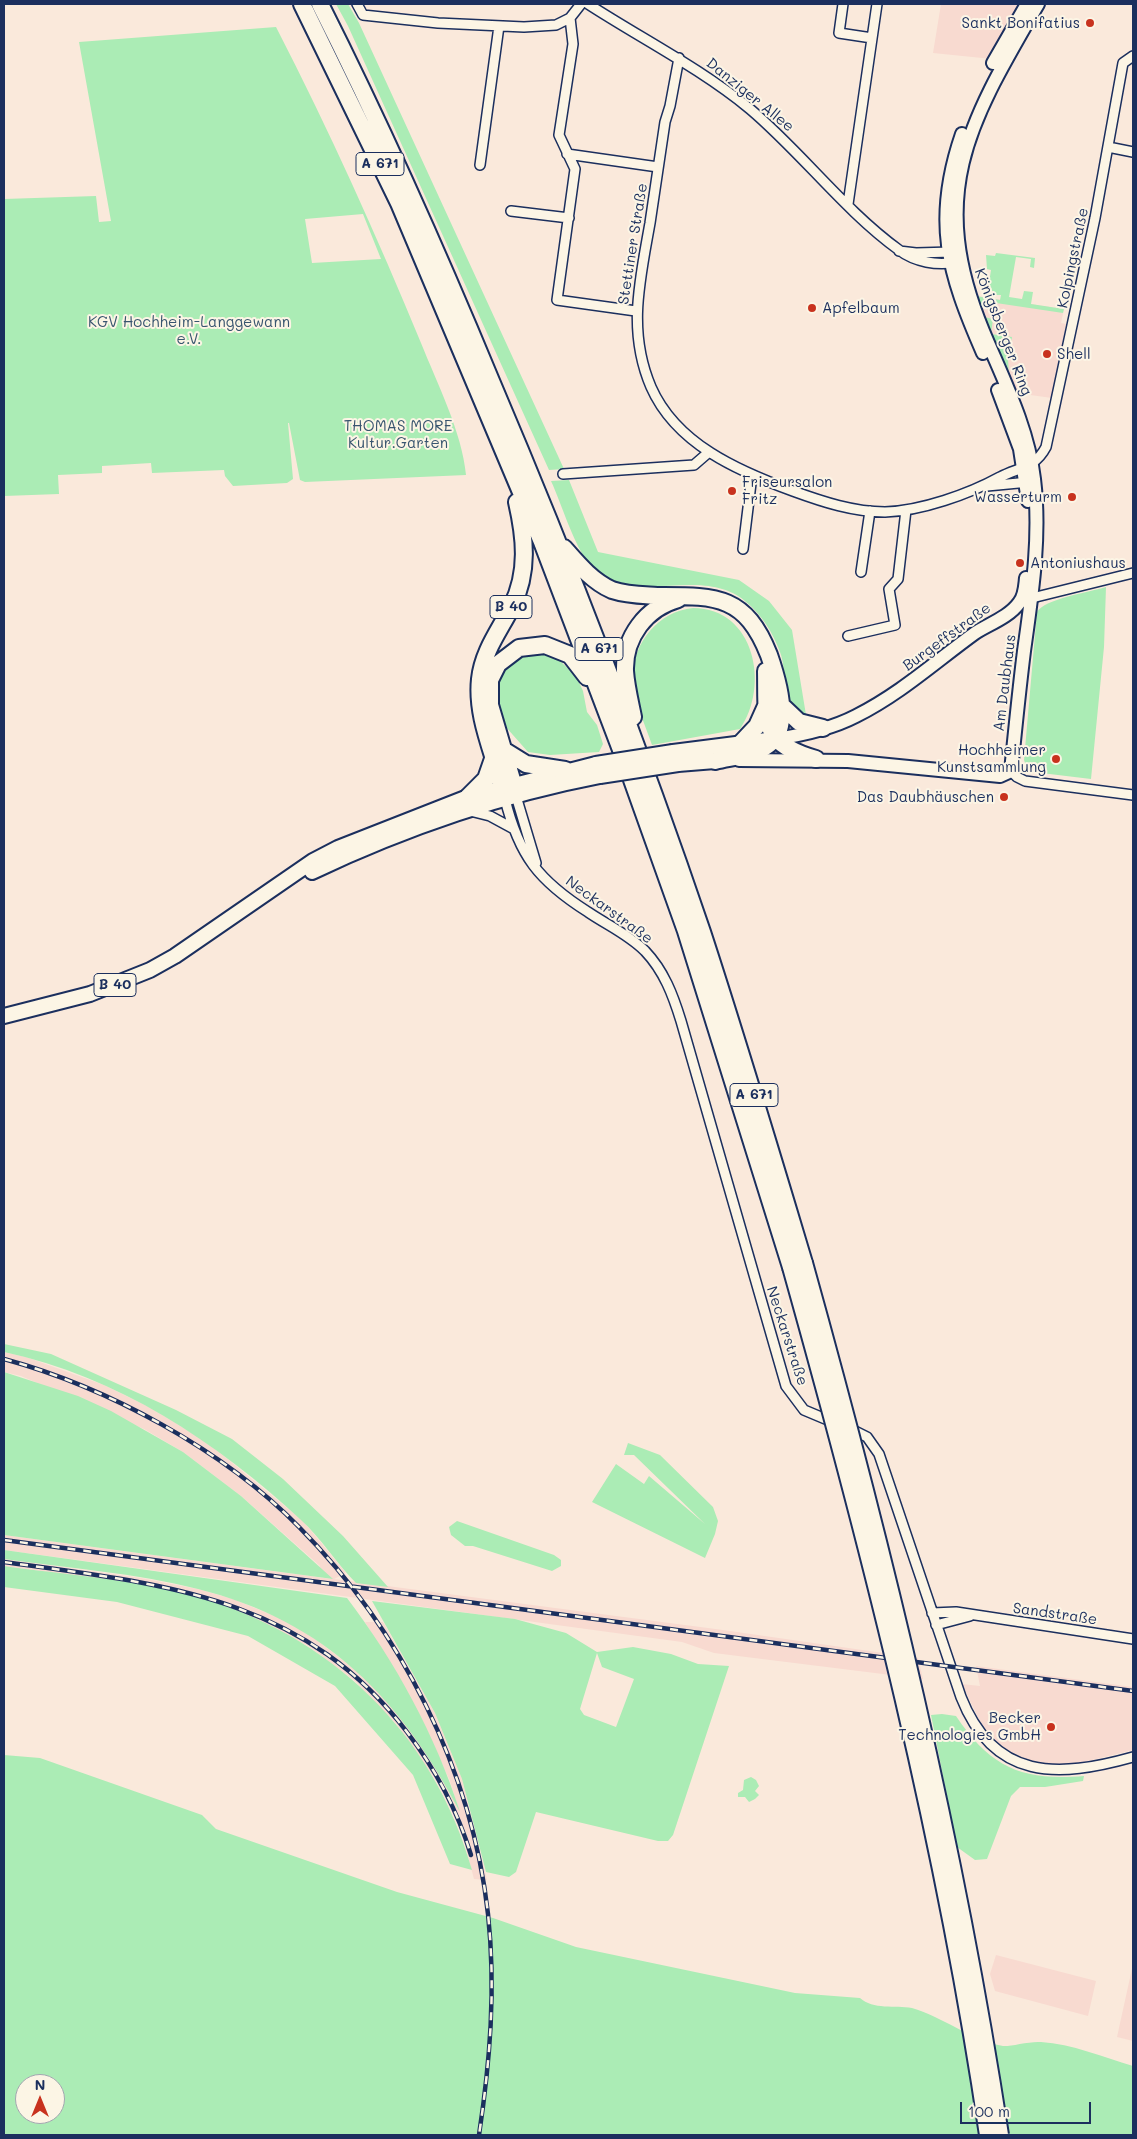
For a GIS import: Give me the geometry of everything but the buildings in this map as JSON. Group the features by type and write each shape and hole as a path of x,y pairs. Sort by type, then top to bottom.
{"highway":[{"name":"A 671","path":"302,4 398,203 506,453 605,709 686,931 797,1265 852,1441 917,1707 976,1991 1000,2135"},
{"name":"A 671","path":"320,4 418,210 556,538 641,761 728,1011 797,1265 904,1703 953,1937 988,2135"},
{"name":"B 40","path":"467,804 486,779 499,754 480,704 480,677 487,652 516,597 523,575 525,552 521,518 506,453"},
{"path":"556,538 588,574 612,590 640,596 693,596 718,599 740,611 755,625 772,663 773,705 771,730 775,739 791,751 816,759"},
{"path":"641,761 626,673 630,642 640,624 654,610 673,600 693,596"},
{"path":"509,791 499,754 489,688 490,680 498,664 519,648 545,645 570,655 582,668 605,709"},
{"path":"773,705 799,722 823,728"},
{"path":"741,743 773,705"},
{"path":"715,761 766,748 775,739"},
{"path":"499,754 526,764 565,770"}],"main road":[{"name":"Königsberger Ring","path":"1027,4 980,88 956,150 948,180 946,224 952,259 1024,432 1030,482 1028,595"},
{"name":"Königsberger Ring","path":"952,259 957,196 965,150 977,115 995,78 1038,4"},
{"name":"Burgeffstraße","path":"775,739 823,728 854,717 883,702 909,685 948,653 1015,608 1028,595"},
{"name":"Am Daubhaus","path":"1011,771 1026,635 1028,595"},
{"path":"1002,616 1020,619 1024,624 1026,635"},
{"name":"B 40","path":"509,791 598,770 675,758 741,743 775,739"},
{"name":"B 40","path":"675,758 715,761"},
{"path":"715,761 816,759 867,762 996,776 1007,774 1011,771"},
{"name":"B 40","path":"4,1016 90,994 150,970 175,956 313,861 338,848 509,791 565,770 598,770"}],"street":[{"path":"356,4 363,15 438,24 499,26 556,25 570,18 581,4"},
{"path":"843,4 839,33 872,38"},
{"path":"848,204 877,4"},
{"name":"Danziger Allee","path":"593,5 679,58 751,110 899,251 914,259 931,263 952,259"},
{"path":"570,18 572,44 558,135 575,169 557,300 636,311"},
{"path":"480,165 499,26"},
{"name":"Kolpingstraße","path":"1027,466 1042,455 1049,440 1124,63 1133,56"},
{"name":"Stettiner Straße","path":"679,58 665,122 636,311 643,364 655,396 675,424 709,452 752,475 838,506 870,511 906,510 984,486 1027,466"},
{"path":"1108,147 1133,152"},
{"path":"567,154 658,167"},
{"path":"511,211 569,218"},
{"path":"899,251 952,259"},
{"path":"563,474 694,465 709,452"},
{"path":"743,549 752,475"},
{"name":"Stettiner Straße","path":"984,486 1030,482"},
{"path":"848,636 895,625 889,589 898,579 906,510"},
{"path":"861,572 870,511"},
{"path":"1028,595 1133,573"},
{"path":"1011,771 1017,778 1025,781 1133,795"},
{"name":"Neckarstraße","path":"509,791 514,828 527,858 541,875 571,900 636,943 653,961 667,982 681,1021 786,1386 804,1410 860,1432 876,1447 967,1713 980,1733 998,1750 1028,1766 1060,1771 1091,1768 1133,1757"},
{"name":"Neckarstraße","path":"509,791 541,875"},
{"path":"467,804 514,828"},
{"name":"Sandstraße","path":"932,1613 956,1612 1133,1639"},
{"name":"Sandstraße","path":"936,1625 973,1616"}],"shaded area":[{"path":"941,4 1023,4 992,59 933,53"},
{"path":"976,296 1064,309 1061,323 1066,324 1052,398 1016,393"},
{"path":"4,1352 26,1357 104,1385 151,1408 208,1443 303,1521 346,1573 334,1579 723,1630 918,1658 923,1679 714,1653 682,1642 4,1550 4,1535 332,1579 319,1568 320,1566 241,1496 183,1452 144,1429 21,1376 4,1372"},
{"path":"4,1559 141,1578 198,1589 233,1599 289,1622 314,1638 361,1674 385,1698 428,1754 458,1808 450,1781 421,1718 365,1622 383,1622 435,1713 462,1779 487,1880 474,1879 462,1834 437,1782 397,1725 355,1681 308,1646 252,1617 194,1596 139,1585 4,1566"},
{"path":"976,1666 1133,1687 1133,1750 1076,1764 1056,1765 1028,1760 1010,1752 994,1740 982,1726 962,1684 980,1686"},
{"path":"996,1955 1096,1981 1088,2016 995,1991 990,1974"},
{"path":"1133,1964 1133,2041 1117,2037"}],"green space":[{"path":"336,4 348,4 359,23 564,469 549,470 348,26"},
{"name":"KGV Hochheim-Langgewann e.V.","path":"276,27 334,144 404,303 454,425 460,442 466,475 305,482 300,480 288,423 293,479 287,483 233,486 225,476 224,470 152,473 151,463 102,466 102,473 58,475 59,494 4,496 4,199 96,196 99,222 111,221 79,42","holes":["363,214 381,259 312,263 305,219"]},
{"path":"996,253 1035,258 1034,268 1030,267 1031,259 1016,257 1009,297 1022,299 1024,291 1033,292 1031,304 1064,309 1063,313 996,303 994,310 979,305 976,296 1000,300 1001,295 994,295 994,291 992,291 989,283 991,270 987,269 986,255 995,256"},
{"path":"984,317 993,319 991,334"},
{"path":"991,334 1012,337 1008,358 1009,376"},
{"path":"569,480 598,552 739,580 769,601 792,630 806,715 797,710 788,696 782,660 774,638 762,619 746,602 728,591 707,586 642,586 621,584 603,576 587,561 572,533 551,481"},
{"path":"1106,587 1104,647 1091,779 1033,772 1027,768 1024,760 1037,612 1048,603"},
{"path":"693,608 714,611 731,621 743,635 751,652 755,672 754,692 749,711 740,729 652,745 637,703 634,686 634,665 637,653 650,631 659,622 681,610"},
{"path":"548,654 560,661 576,676 583,691 587,712 597,725 603,744 599,752 550,755 528,752 505,726 500,706 500,674 523,656"},
{"path":"4,1344 51,1354 176,1410 232,1439 283,1479 343,1536 388,1587 356,1583 308,1527 269,1491 200,1439 125,1395 86,1377 46,1363 4,1352"},
{"path":"4,1372 78,1396 111,1411 183,1452 241,1496 333,1579 4,1535"},
{"path":"628,1443 660,1455 713,1507 718,1521 705,1558 592,1502 616,1464 644,1484 649,1476 705,1524 634,1455 624,1455"},
{"path":"457,1521 554,1555 561,1560 561,1566 552,1571 473,1546 465,1546 451,1535 449,1527"},
{"path":"4,1550 347,1598 398,1673 439,1755 460,1812 437,1771 412,1734 385,1700 355,1670 322,1644 285,1621 244,1603 198,1589 126,1575 4,1559"},
{"path":"4,1566 124,1581 194,1596 243,1613 289,1636 332,1663 370,1696 403,1733 432,1775 455,1820 472,1870 450,1864 413,1775 335,1686 248,1636 117,1602 4,1587"},
{"path":"372,1601 515,1619 566,1633 597,1652 633,1647 671,1654 698,1664 729,1666 673,1835 668,1841 658,1841 536,1812 516,1872 509,1877 486,1872 462,1779 435,1713","holes":["597,1653 602,1667 634,1679 616,1727 584,1715 580,1709"]},
{"path":"931,1715 956,1716 982,1748 1010,1767 1025,1773 1043,1776 1084,1776 1083,1781 1045,1787 1020,1787 1011,1796 987,1859 975,1860 957,1847"},
{"path":"4,1755 40,1758 202,1815 216,1829 397,1892 493,1918 576,1947 795,1993 860,1998 865,2002 878,2006 912,2008 934,2016 979,2039 991,2043 1006,2046 1036,2042 1053,2043 1076,2048 1133,2066 1133,2135 4,2135"},
{"path":"751,1777 756,1780 759,1786 755,1791 759,1795 749,1802 745,1797 738,1797 738,1793 743,1790 744,1780"}],"railway":[{"path":"4,1359 83,1386 123,1404 200,1447 236,1472 299,1527 336,1567 369,1611 399,1657 426,1705 448,1755 466,1807 479,1860 488,1914 492,1970 489,2053 479,2135"},
{"path":"4,1540 1133,1691"},
{"path":"4,1562 173,1589 225,1604 275,1624 322,1651 366,1686 418,1746 445,1790 471,1855"}],"place":[{"name":"Sankt Bonifatius","path":"1090,23"},
{"name":"Apfelbaum","path":"812,308"},
{"name":"Shell","path":"1047,354"},
{"name":"Friseursalon Fritz","path":"732,491"},
{"name":"Wasserturm","path":"1072,497"},
{"name":"Antoniushaus","path":"1020,563"},
{"name":"Hochheimer Kunstsammlung","path":"1056,759"},
{"name":"Das Daubhäuschen","path":"1004,797"},
{"name":"Becker Technologies GmbH","path":"1051,1727"}],"park label":[{"name":"THOMAS MORE Kultur.Garten","path":"398,434"}]}
